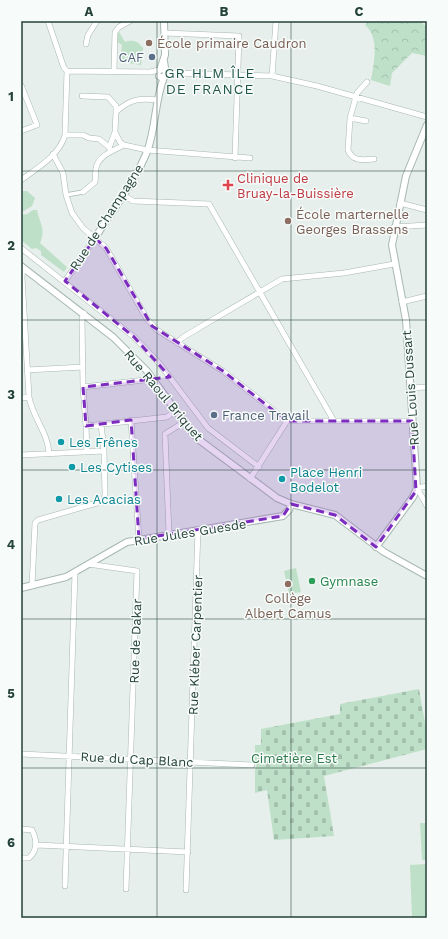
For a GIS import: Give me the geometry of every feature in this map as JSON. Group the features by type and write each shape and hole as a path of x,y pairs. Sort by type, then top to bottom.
{"street":[{"path":"21,180 53,154 61,145 65,135 67,71 64,68 48,21"},
{"path":"86,44 88,35 97,21"},
{"path":"114,71 115,32 118,27 130,21"},
{"path":"164,21 165,33 239,36 235,158"},
{"path":"272,76 276,21"},
{"name":"Rue de Champagne","path":"66,279 123,195 147,150 158,100 164,61 165,33"},
{"path":"67,71 272,76 361,98 427,117"},
{"path":"367,82 358,90 350,118 348,150 355,158 359,160 374,159"},
{"path":"21,85 37,125 21,131"},
{"path":"82,96 108,97 116,106 116,132 120,142 124,145 147,150 250,158"},
{"path":"116,112 124,105 137,99 158,100"},
{"path":"350,118 366,121"},
{"name":"Rue Louis Dussart","path":"418,485 412,421 406,320 394,264 392,245 394,227 409,166 427,126"},
{"path":"66,196 83,192 95,182 97,166 106,154 116,132"},
{"path":"65,135 83,135 89,138 99,139 109,147"},
{"path":"106,154 124,145"},
{"path":"53,154 63,173 66,196 78,222 106,248 152,326 223,371 287,421 412,421"},
{"path":"123,195 134,201 209,204 334,422"},
{"path":"400,203 427,210"},
{"path":"394,227 427,225"},
{"path":"21,248 66,279 134,337 160,363 208,428 259,467"},
{"path":"178,343 196,330 285,278 344,273 394,264"},
{"path":"22,266 24,360 27,370 30,398 35,416 46,437 48,453"},
{"name":"Rue Raoul Briquet","path":"22,266 84,313 121,344 153,379 184,422 198,438 250,479 277,498 291,504"},
{"path":"402,302 427,296"},
{"path":"84,313 82,319 83,387 87,452"},
{"path":"27,370 83,367"},
{"path":"83,387 153,379"},
{"path":"410,388 427,388"},
{"path":"21,398 30,398"},
{"path":"86,426 167,417 176,410"},
{"path":"131,420 139,539"},
{"path":"250,479 287,421"},
{"path":"169,534 165,434 184,422"},
{"path":"32,586 35,523 38,520 97,503 104,499 104,451 101,424"},
{"path":"21,455 104,451"},
{"path":"418,485 427,485"},
{"path":"418,485 427,506"},
{"path":"376,547 413,497 418,485"},
{"path":"291,504 335,515 376,547 427,576"},
{"name":"Rue Jules Guesde","path":"21,588 59,579 75,572 121,545 139,539 283,516 289,510 291,504"},
{"name":"Rue Kléber Carpentier","path":"186,890 198,529"},
{"name":"Rue de Dakar","path":"88,564 137,571 131,759"},
{"path":"65,886 75,572"},
{"name":"Rue du Cap Blanc","path":"21,754 252,765"},
{"path":"126,889 131,759"},
{"path":"21,829 32,830 37,845 33,855 29,858 21,858"},
{"path":"37,845 188,852"}],"highlighted area":[{"path":"95,238 106,248 152,326 223,371 287,421 412,421 416,491 376,547 335,515 291,504 283,516 139,539 131,420 86,426 83,387 170,377 134,337 65,281"}],"green space":[{"path":"368,21 419,21 427,27 427,56 412,53 392,73 390,86 371,80 375,51 373,37 370,30 365,25"},
{"path":"118,30 125,42 135,41 143,48 141,65 128,63 123,59 121,51 122,45 116,41"},
{"path":"21,191 27,191 35,198 32,206 22,212"},
{"path":"33,210 37,210 42,226 42,238 40,243 67,267 64,272 41,255 41,251 36,248 32,249 21,240 21,215 27,214"},
{"path":"296,568 301,592 289,594 284,571"},
{"name":"Cimetière Est","path":"419,689 427,734 427,749 324,776 334,836 274,840 267,790 255,793 255,770 257,762 255,760 255,745 261,745 261,729 340,714 340,704"},
{"path":"420,823 427,823 427,860 422,860"},
{"path":"427,864 427,918 412,918 410,865"}],"place":[{"name":"École primaire Caudron","path":"149,43"},
{"name":"CAF","path":"152,57"},
{"name":"Clinique de Bruay-la-Buissière","path":"228,185"},
{"name":"École marternelle Georges Brassens","path":"288,221"},
{"name":"France Travail","path":"214,415"},
{"name":"Les Frênes","path":"61,442"},
{"name":"Les Cytises","path":"72,467"},
{"name":"Place Henri Bodelot","path":"282,479"},
{"name":"Les Acacias","path":"59,499"},
{"name":"Gymnase","path":"312,581"},
{"name":"Collège Albert Camus","path":"288,584"}],"district":[{"name":"GR HLM ÎLE DE FRANCE","path":"210,82"}]}
